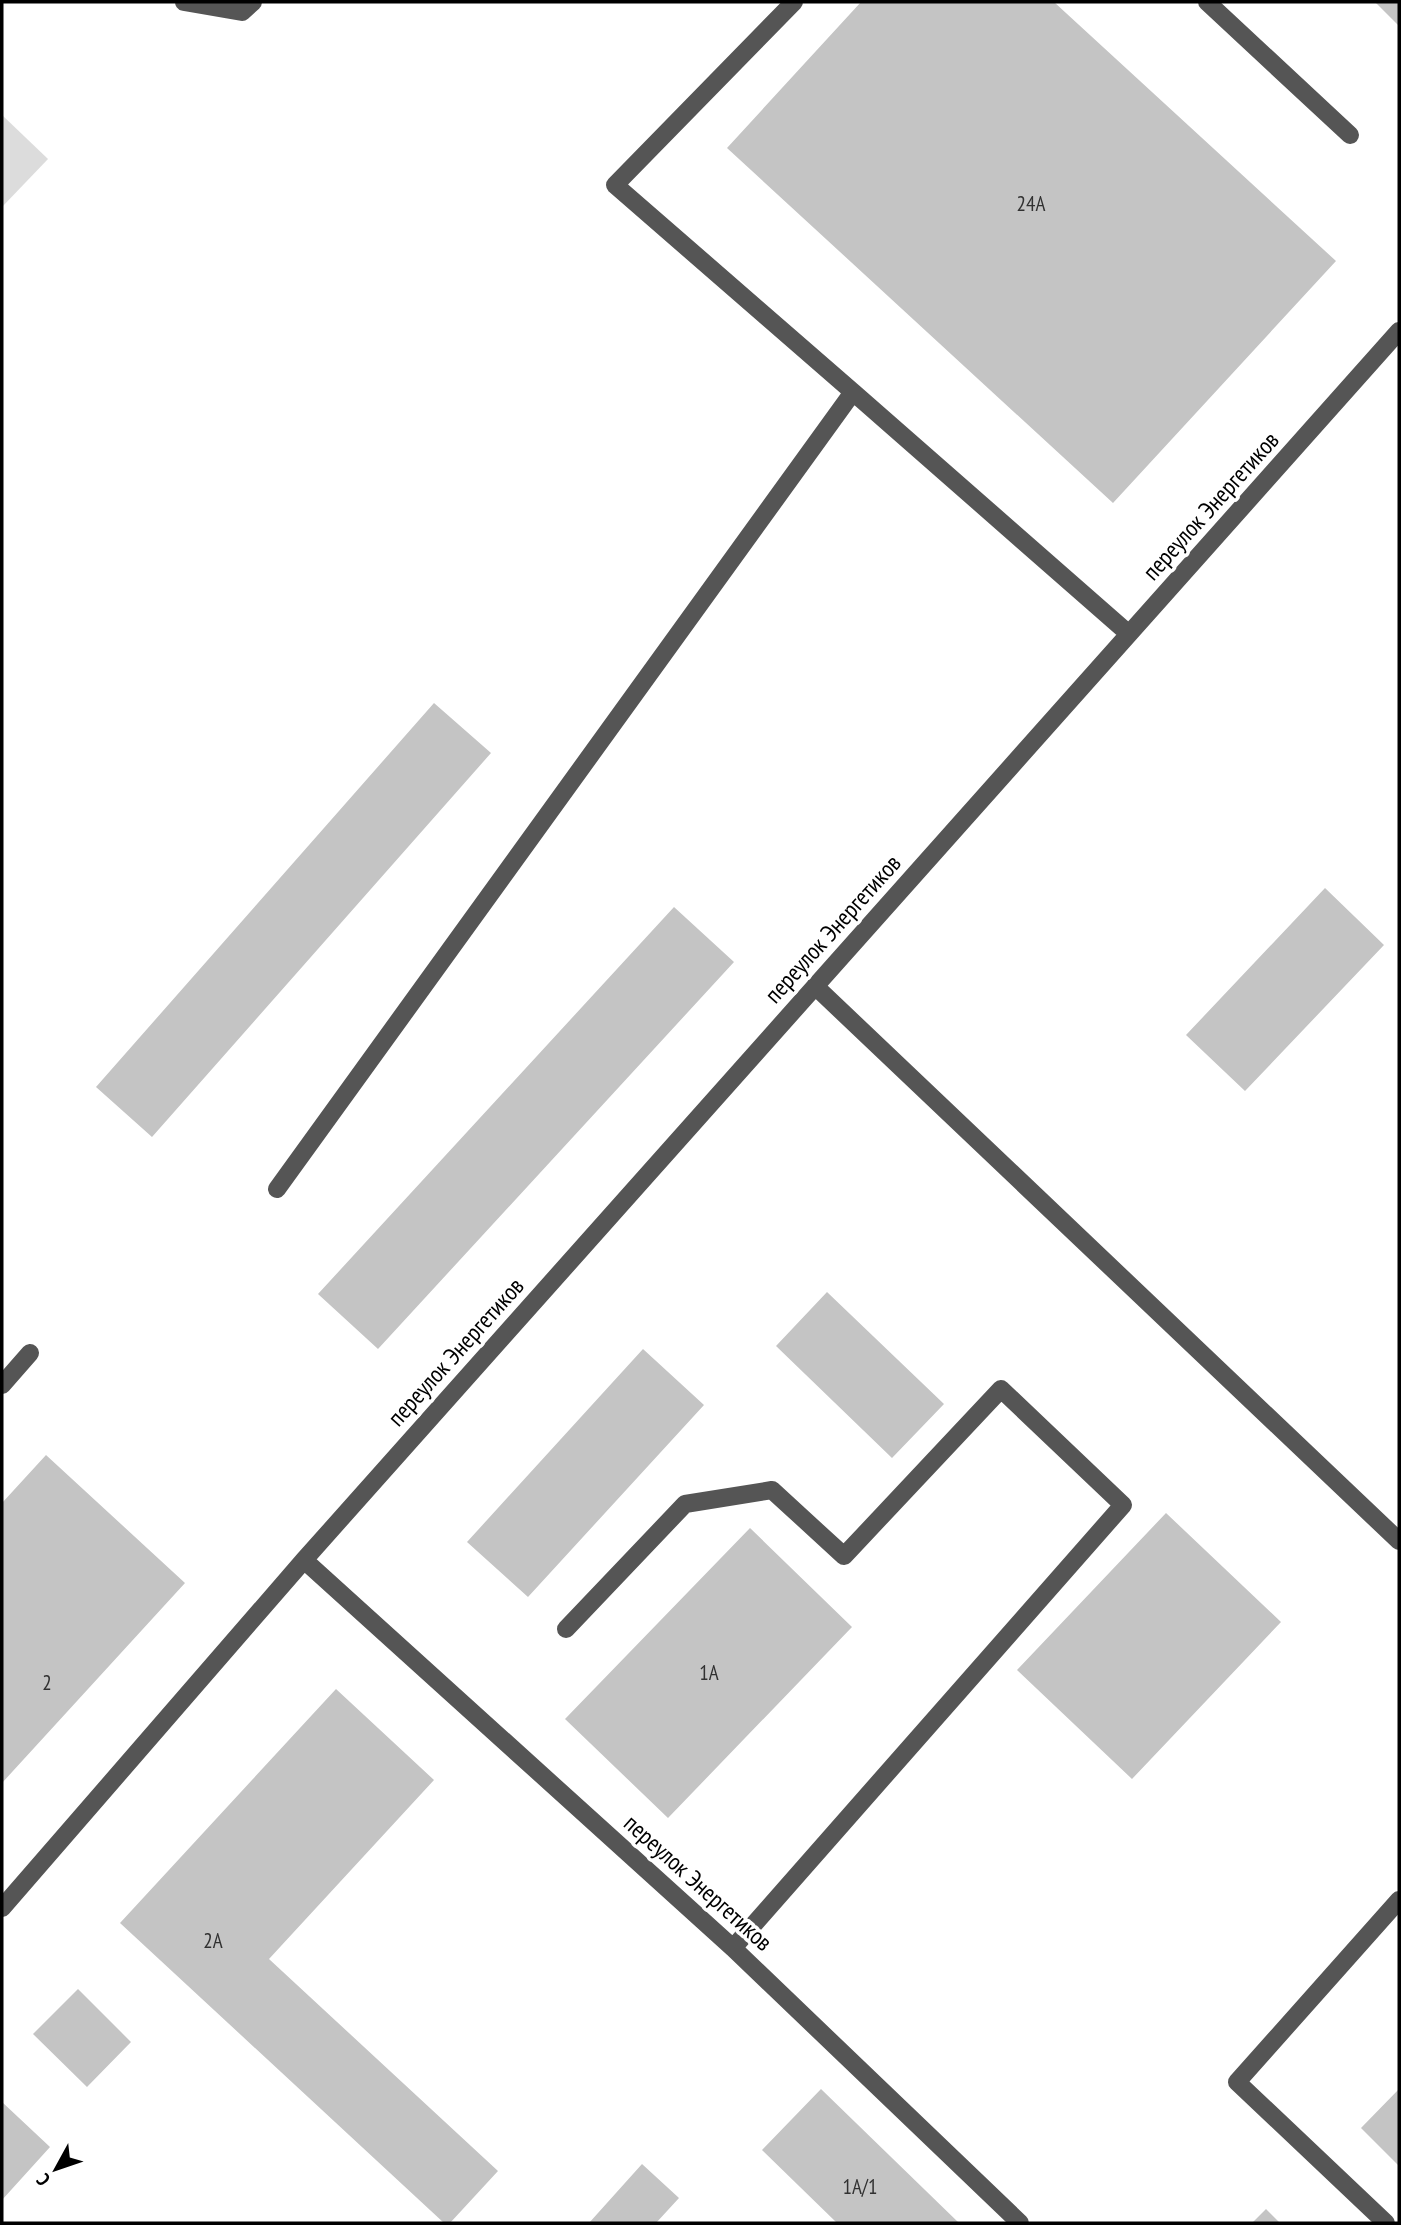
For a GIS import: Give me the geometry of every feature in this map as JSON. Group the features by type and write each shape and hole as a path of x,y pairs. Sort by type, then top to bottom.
{"street":[{"path":"184,2 242,12 253,2"},
{"path":"794,2 615,185 1129,635"},
{"path":"1207,2 1350,135"},
{"name":"переулок Энергетиков","path":"2,1908 304,1560 1399,331"},
{"path":"277,1189 853,392"},
{"path":"815,986 1399,1542"},
{"path":"2,1385 30,1353"},
{"path":"566,1629 685,1504 772,1490 844,1556 1001,1389 1123,1505 733,1948"},
{"name":"переулок Энергетиков","path":"304,1560 733,1948 1020,2223"},
{"path":"1386,2223 1237,2082 1399,1900"}],"shaded area":[{"path":"2,115 48,159 2,207"}],"building":[{"path":"861,2 1054,2 1336,261 1113,503 727,148"},
{"path":"1375,2 1399,2 1399,26"},
{"path":"434,703 491,753 152,1137 96,1087"},
{"path":"1325,888 1384,945 1245,1091 1186,1035"},
{"path":"674,907 734,962 378,1349 318,1294"},
{"path":"827,1292 944,1404 892,1458 776,1346"},
{"path":"643,1349 704,1405 528,1597 467,1542"},
{"path":"46,1455 185,1583 2,1783 2,1503"},
{"path":"1166,1513 1281,1622 1132,1779 1017,1670"},
{"path":"750,1528 852,1627 668,1818 565,1719"},
{"path":"336,1689 434,1780 269,1959 498,2171 450,2223 444,2223 120,1923"},
{"path":"78,1989 131,2042 87,2087 33,2034"},
{"path":"821,2089 959,2223 837,2223 762,2150"},
{"path":"1399,2089 1399,2166 1361,2128"},
{"path":"2,2102 50,2147 2,2200"},
{"path":"642,2164 679,2198 656,2223 589,2223"},
{"path":"1266,2209 1280,2223 1252,2223"}]}
